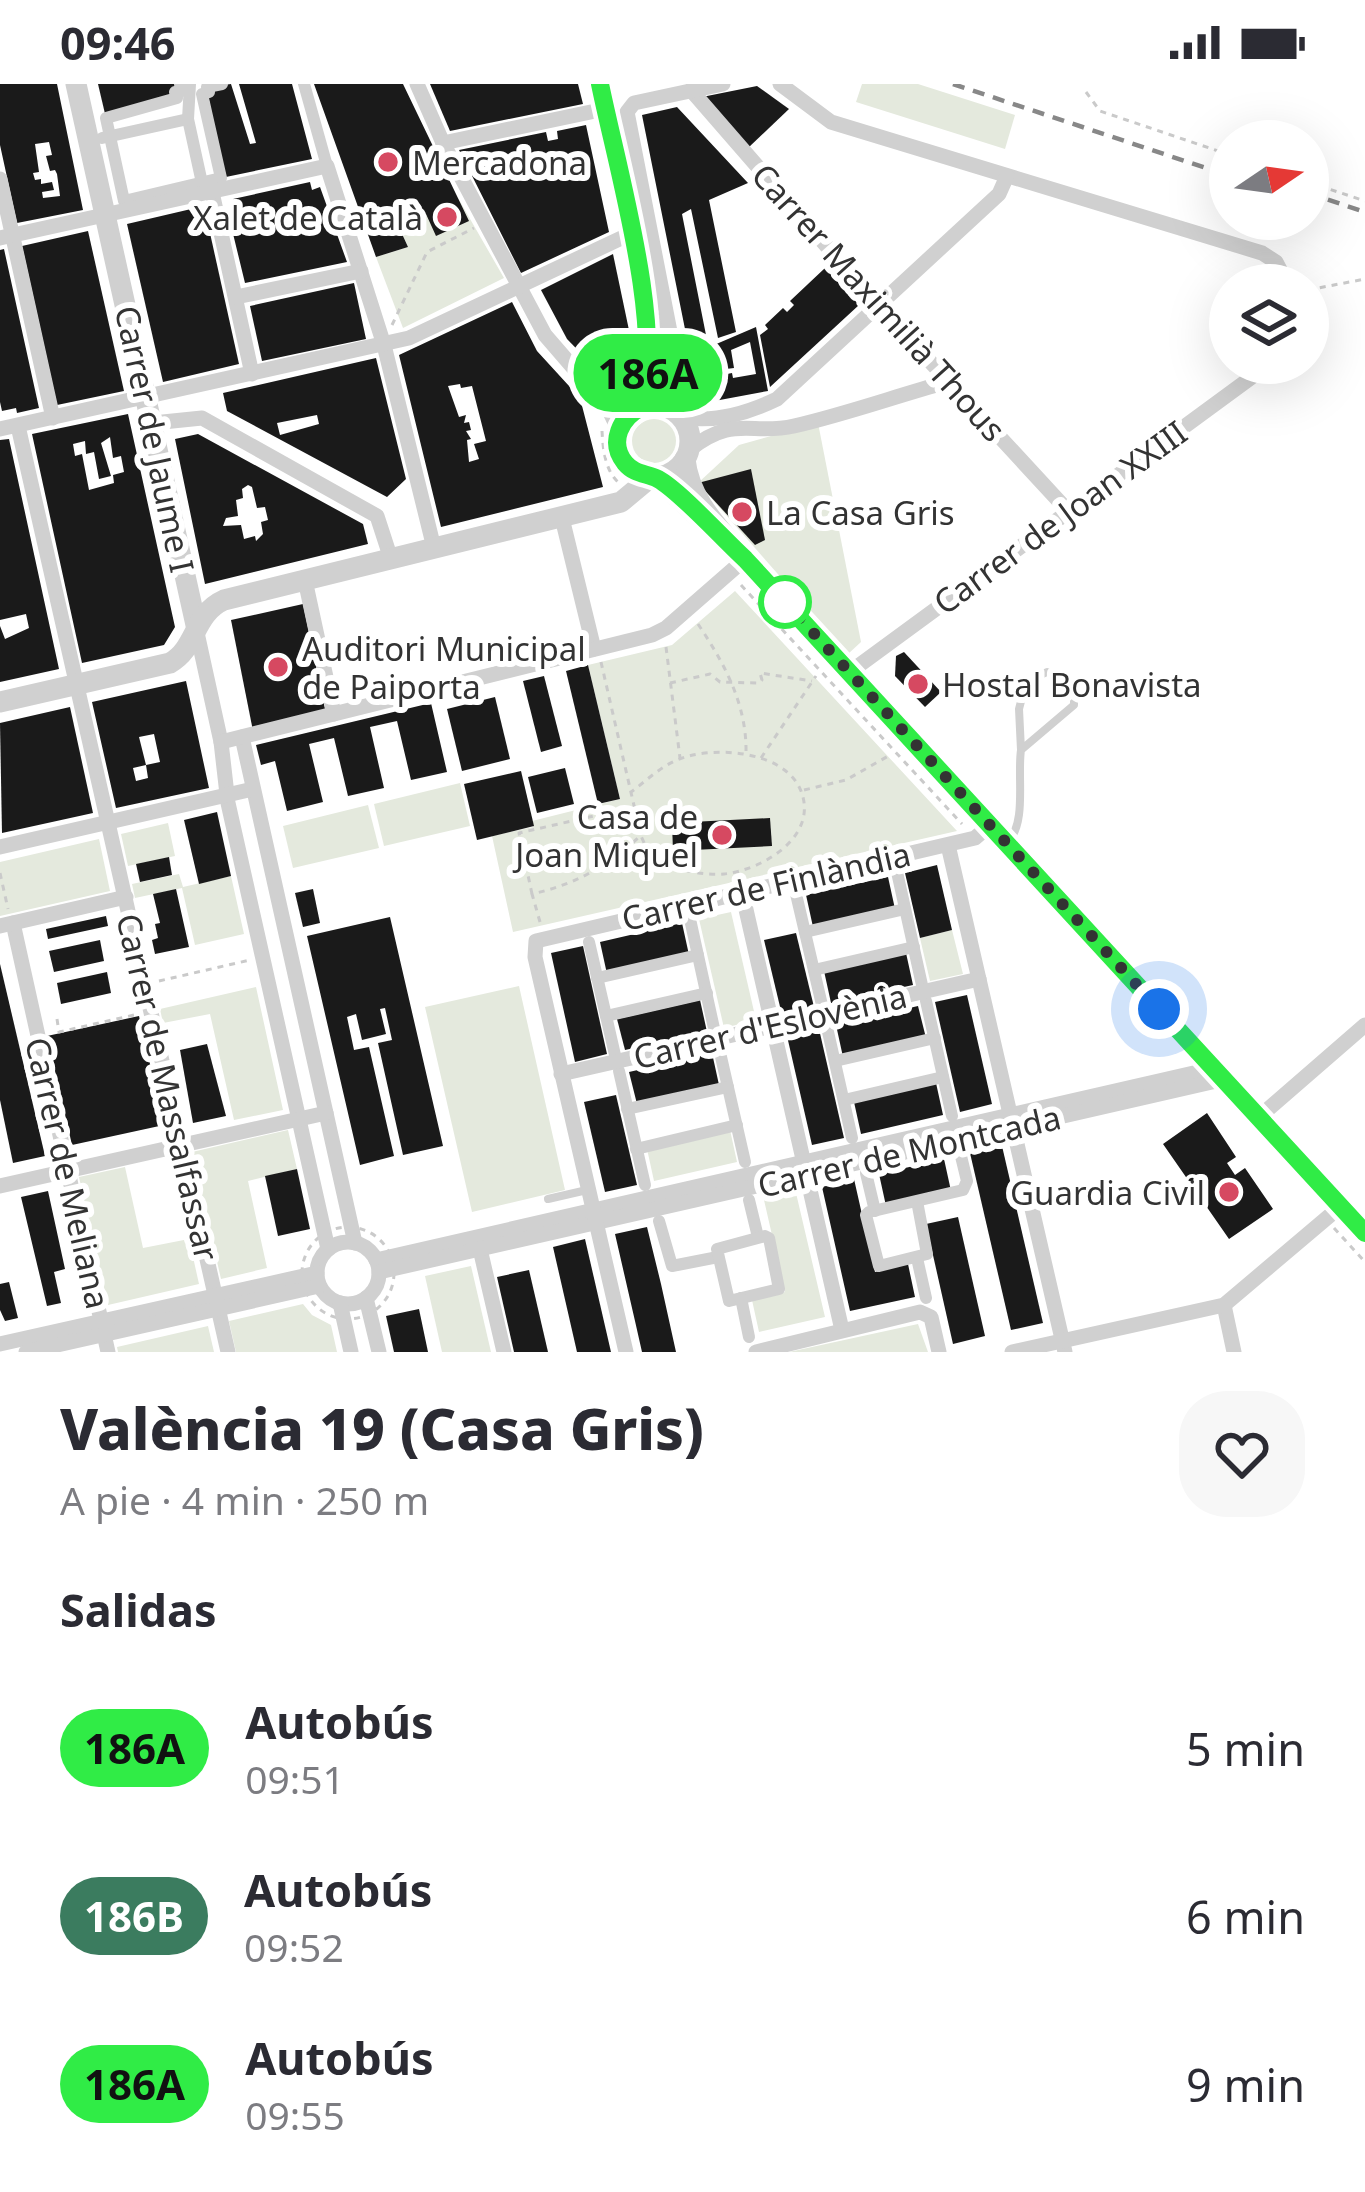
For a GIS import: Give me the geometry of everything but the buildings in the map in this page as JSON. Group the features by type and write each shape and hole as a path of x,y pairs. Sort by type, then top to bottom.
{"street":[{"name":"Carrer de Jaume I","path":"76,84 99,139 105,215 324,1242"},
{"path":"180,84 177,98 106,118 99,139 124,201 327,166"},
{"path":"190,84 188,119 252,374"},
{"path":"6,237 105,215 207,187 221,178 202,94 208,92 207,87 222,84"},
{"path":"304,84 382,338 434,548"},
{"path":"417,84 545,335 608,408 619,431"},
{"path":"600,84 644,300 658,357 689,433 692,489 701,506 1365,1233"},
{"path":"658,357 673,347 627,112 634,103 724,84"},
{"path":"780,84 831,122 1262,253 1277,264"},
{"name":"Carrer Maximilià Thous","path":"691,90 877,304 1069,512"},
{"path":"443,142 605,109"},
{"path":"99,139 188,119"},
{"path":"745,559 654,477 635,472 624,462 617,443 629,414 656,404 679,415 712,418 777,399 999,194 1007,176"},
{"path":"0,179 6,237 53,418"},
{"path":"0,429 252,374 382,338 409,338 630,234"},
{"path":"236,297 361,271"},
{"path":"642,407 648,379 644,300"},
{"path":"0,702 176,661 205,612 224,600 621,502 654,477 673,472 687,454 716,432 788,428 947,382"},
{"name":"Carrer de Joan XXIII","path":"850,672 1243,384"},
{"path":"153,424 202,418 377,516 392,559"},
{"name":"Carrer de Massalfassar","path":"18,426 228,1352"},
{"path":"606,506 624,462"},
{"path":"562,518 597,655"},
{"path":"221,742 597,655 666,628 745,559"},
{"path":"305,580 334,714"},
{"path":"242,737 357,1235 384,1264"},
{"path":"0,847 253,789"},
{"name":"Carrer de Finlàndia","path":"540,933 947,844 980,836 990,824"},
{"path":"947,844 1064,1346"},
{"path":"897,872 922,985"},
{"path":"742,892 842,1330"},
{"path":"796,894 822,1005"},
{"path":"7,922 126,897"},
{"path":"805,932 905,909"},
{"path":"690,919 715,1033"},
{"name":"Carrer de Meliana","path":"7,922 108,1352"},
{"path":"540,933 534,949 626,1352"},
{"path":"589,942 615,1055"},
{"path":"814,970 914,947"},
{"path":"597,978 698,955"},
{"name":"Carrer d'Eslovènia","path":"562,1073 979,979"},
{"path":"606,1016 706,993"},
{"path":"926,1001 952,1116"},
{"path":"826,1024 852,1138"},
{"path":"1259,1117 1365,1025"},
{"path":"835,1061 935,1039"},
{"path":"719,1048 745,1162"},
{"name":"Carrer de Montcada","path":"594,1216 1215,1070"},
{"path":"619,1071 645,1185"},
{"path":"844,1100 943,1077"},
{"path":"627,1109 728,1087"},
{"path":"0,1186 326,1112"},
{"path":"637,1149 736,1125"},
{"path":"917,1202 928,1251 917,1258 878,1264 866,1218 875,1211 963,1190 967,1181 961,1152"},
{"path":"866,1173 875,1211"},
{"path":"749,1200 758,1237"},
{"path":"1012,1352 1064,1346 1223,1305 1341,1206"},
{"path":"384,1264 480,1249 594,1216"},
{"path":"384,1264 594,1216"},
{"path":"659,1221 672,1266 718,1257"},
{"path":"311,1281 324,1242 346,1242 357,1235"},
{"path":"758,1237 769,1238 780,1287 728,1299 718,1257 720,1246 758,1237"},
{"path":"480,1249 504,1352"},
{"path":"917,1258 926,1298"},
{"path":"379,1352 371,1304 384,1264"},
{"path":"0,1344 103,1328 311,1281"},
{"path":"311,1281 339,1311 351,1352"},
{"path":"741,1298 753,1344 925,1312 931,1317 939,1352"},
{"path":"339,1311 371,1304"},
{"path":"1223,1305 1234,1352"},
{"path":"26,1352 103,1328"}],"lane":[{"path":"1007,843 1016,834 1019,709 1026,682 1047,672 1064,678 1074,693 1074,705 1021,751"},
{"path":"548,1199 588,1190"}],"path":[{"path":"1086,92 1100,111 1209,148"},
{"path":"1329,189 1365,201"},
{"path":"382,338 427,252 486,222"},
{"path":"1329,286 1365,279"},
{"path":"697,622 732,684 744,720 746,756"},
{"path":"666,647 680,758"},
{"path":"597,655 640,836 652,860 674,868 724,874 743,869 791,843 805,815 801,790 787,773 760,758 723,752 680,758 632,792"},
{"path":"670,683 710,674 720,659"},
{"path":"710,674 732,684 758,683 760,673 814,679 760,758"},
{"path":"801,790 846,780 890,754"},
{"path":"540,933 519,833 634,806"},
{"path":"532,894 587,877 640,836"},
{"path":"0,873 7,922"},
{"path":"152,982 252,960"},
{"path":"96,1011 99,1023"},
{"path":"57,1019 59,1032 142,1013"},
{"path":"357,1235 378,1238 384,1264 388,1295 371,1304"},
{"path":"324,1242 310,1246 311,1281 320,1311 339,1311"}],"shaded area":[{"path":"862,84 918,84 1015,115 1005,149 856,102"},
{"name":"Xalet de Català","path":"458,198 504,278 403,328 376,257 408,247 398,225"},
{"path":"654,419 670,425 676,441 670,457 654,463 638,457 632,441 638,425"},
{"path":"818,423 861,642 848,654 698,483 739,445"},
{"path":"735,591 957,831 513,932 492,836 620,799 588,665 672,645"},
{"path":"460,783 470,826 384,846 374,804"},
{"path":"368,805 379,848 293,868 283,826"},
{"path":"168,823 175,856 128,866 121,834"},
{"path":"99,839 110,891 0,916 0,862"},
{"path":"179,874 183,887 231,876 244,934 195,945 182,888 135,898 132,884"},
{"path":"731,912 756,1020 724,1028 699,919"},
{"path":"952,930 963,974 930,981 920,938"},
{"path":"519,986 565,1190 472,1212 425,1007"},
{"path":"256,987 283,1110 234,1120 210,1014 163,1023 160,1009"},
{"path":"288,1130 297,1169 248,1181 267,1268 221,1279 192,1152"},
{"path":"730,1130 737,1162 654,1181 647,1149"},
{"path":"125,1167 143,1248 189,1239 199,1284 108,1305 79,1177"},
{"path":"796,1193 825,1317 759,1332 752,1300 785,1292 764,1200"},
{"path":"471,1266 491,1352 442,1352 425,1276"},
{"path":"303,1304 331,1325 337,1352 236,1352 229,1321"},
{"path":"918,1324 928,1352 789,1352"},
{"path":"208,1326 214,1352 118,1352 117,1347"}],"railway":[{"path":"953,84 1209,169"},
{"path":"1329,200 1365,212"}],"bus line":[{"name":"186A","path":"600,84 644,300 648,379 642,407 629,414 619,431 617,443 624,462 643,476 656,477 745,559 1365,1233"}],"place":[{"name":"Mercadona","path":"388,162"},
{"name":"Xalet de Català","path":"447,217"},
{"name":"La Casa Gris","path":"742,512"},
{"name":"Auditori Municipal de Paiporta","path":"278,667"},
{"name":"Hostal Bonavista","path":"918,684"},
{"name":"Casa de Joan Miquel","path":"722,835"},
{"name":"Guardia Civil","path":"1229,1192"}],"route":[{"path":"785,602 1159,1009"}]}
